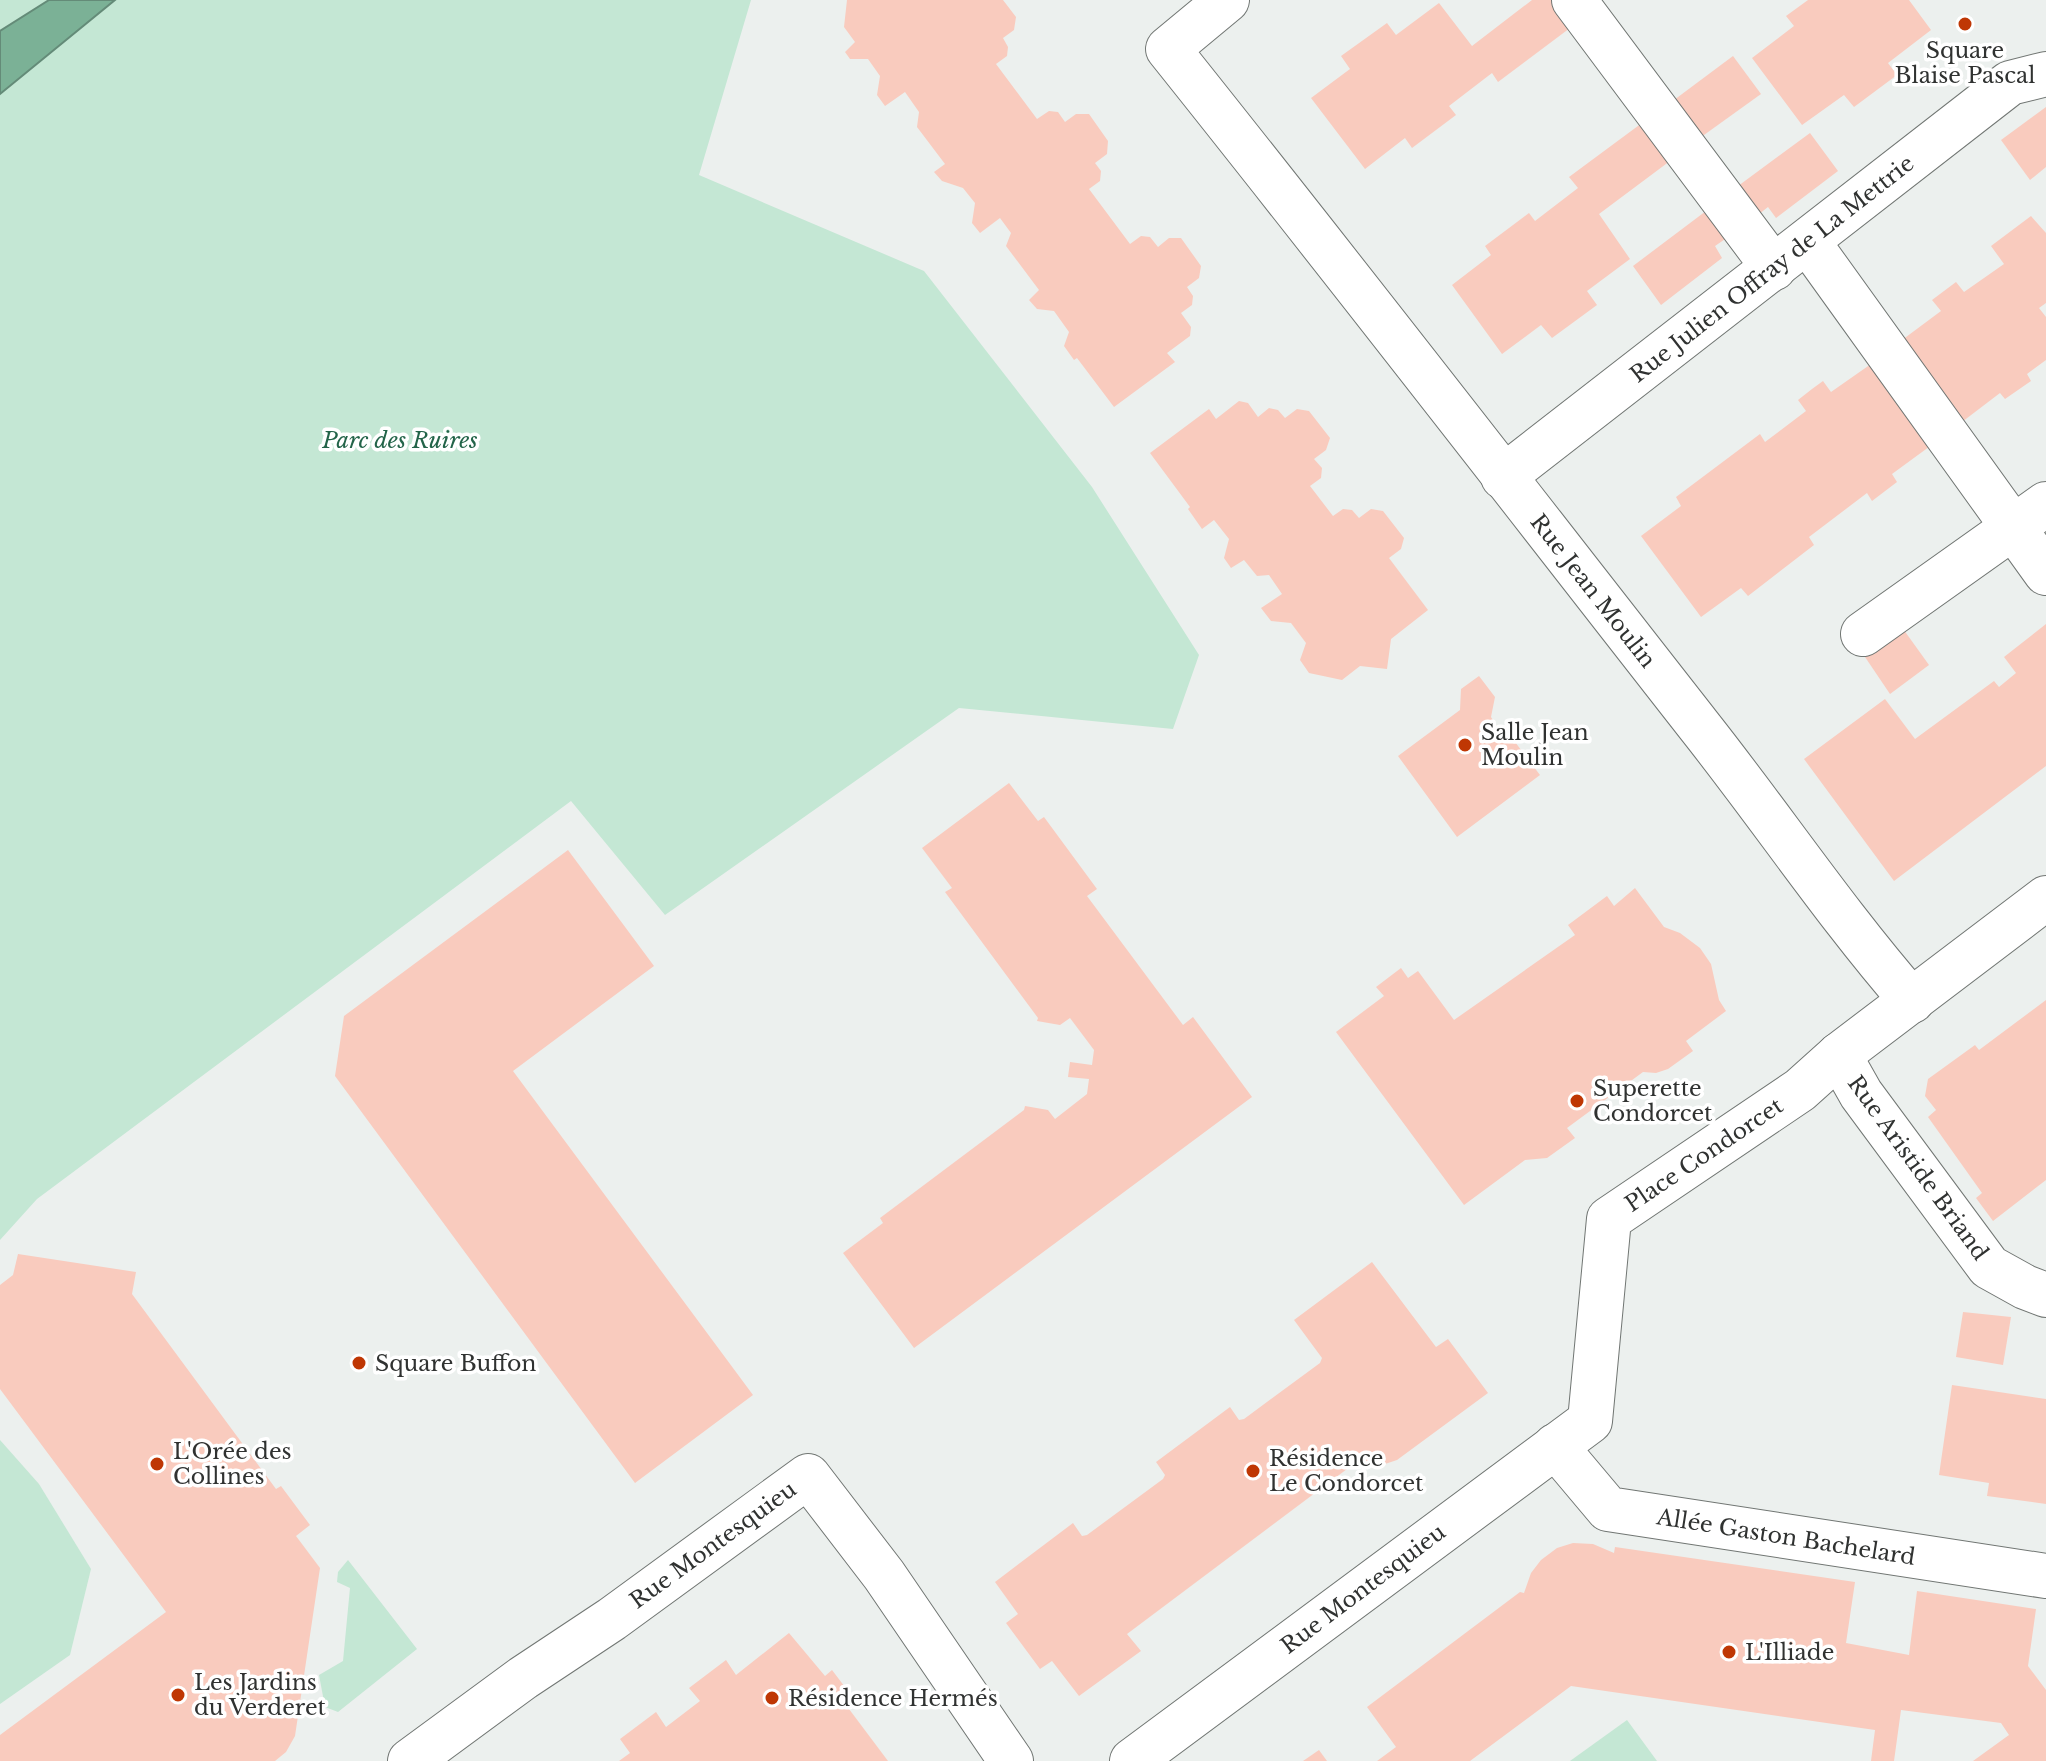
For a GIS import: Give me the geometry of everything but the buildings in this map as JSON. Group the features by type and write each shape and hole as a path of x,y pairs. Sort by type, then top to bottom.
{"street":[{"name":"Rue Jean Moulin","path":"1227,0 1168,49 1735,771 1865,946 1912,1001"},
{"path":"1574,0 1774,268"},
{"name":"Rue Julien Offray de La Mettrie","path":"1503,477 2010,83 2046,74"},
{"path":"1808,242 2046,573"},
{"path":"1863,634 2046,504"},
{"path":"1839,1055 2046,898"},
{"name":"Rue Aristide Briand","path":"1839,1055 1861,1094 1989,1267 2046,1295"},
{"name":"Place Condorcet","path":"1555,1446 1590,1421 1609,1219 1800,1090 1839,1055"},
{"name":"Allée Gaston Bachelard","path":"1555,1446 1608,1509 2046,1576"},
{"name":"Rue Montesquieu","path":"1132,1761 1555,1446"},
{"name":"Rue Montesquieu","path":"410,1761 808,1476 884,1575 1011,1761"}],"green space":[{"name":"Parc des Ruires","path":"0,0 751,0 699,175 924,271 1092,487 1199,655 1173,729 959,708 665,915 571,801 37,1199 0,1240"},
{"path":"0,1440 39,1484 91,1569 70,1655 0,1704"},
{"path":"348,1560 417,1649 338,1712 325,1707 319,1675 343,1661 350,1588 337,1582 338,1572"},
{"path":"1627,1720 1657,1761 1570,1761"}],"shaded area":[{"path":"49,0 115,0 0,94 0,31"}],"place":[{"name":"Square Blaise Pascal","path":"1965,24"},
{"name":"Salle Jean Moulin","path":"1465,745"},
{"name":"Superette Condorcet","path":"1577,1101"},
{"name":"Square Buffon","path":"359,1363"},
{"name":"L'Orée des Collines","path":"157,1464"},
{"name":"Résidence Le Condorcet","path":"1253,1471"},
{"name":"L'Illiade","path":"1729,1652"},
{"name":"Les Jardins du Verderet","path":"178,1695"},
{"name":"Résidence Hermés","path":"772,1698"}]}
